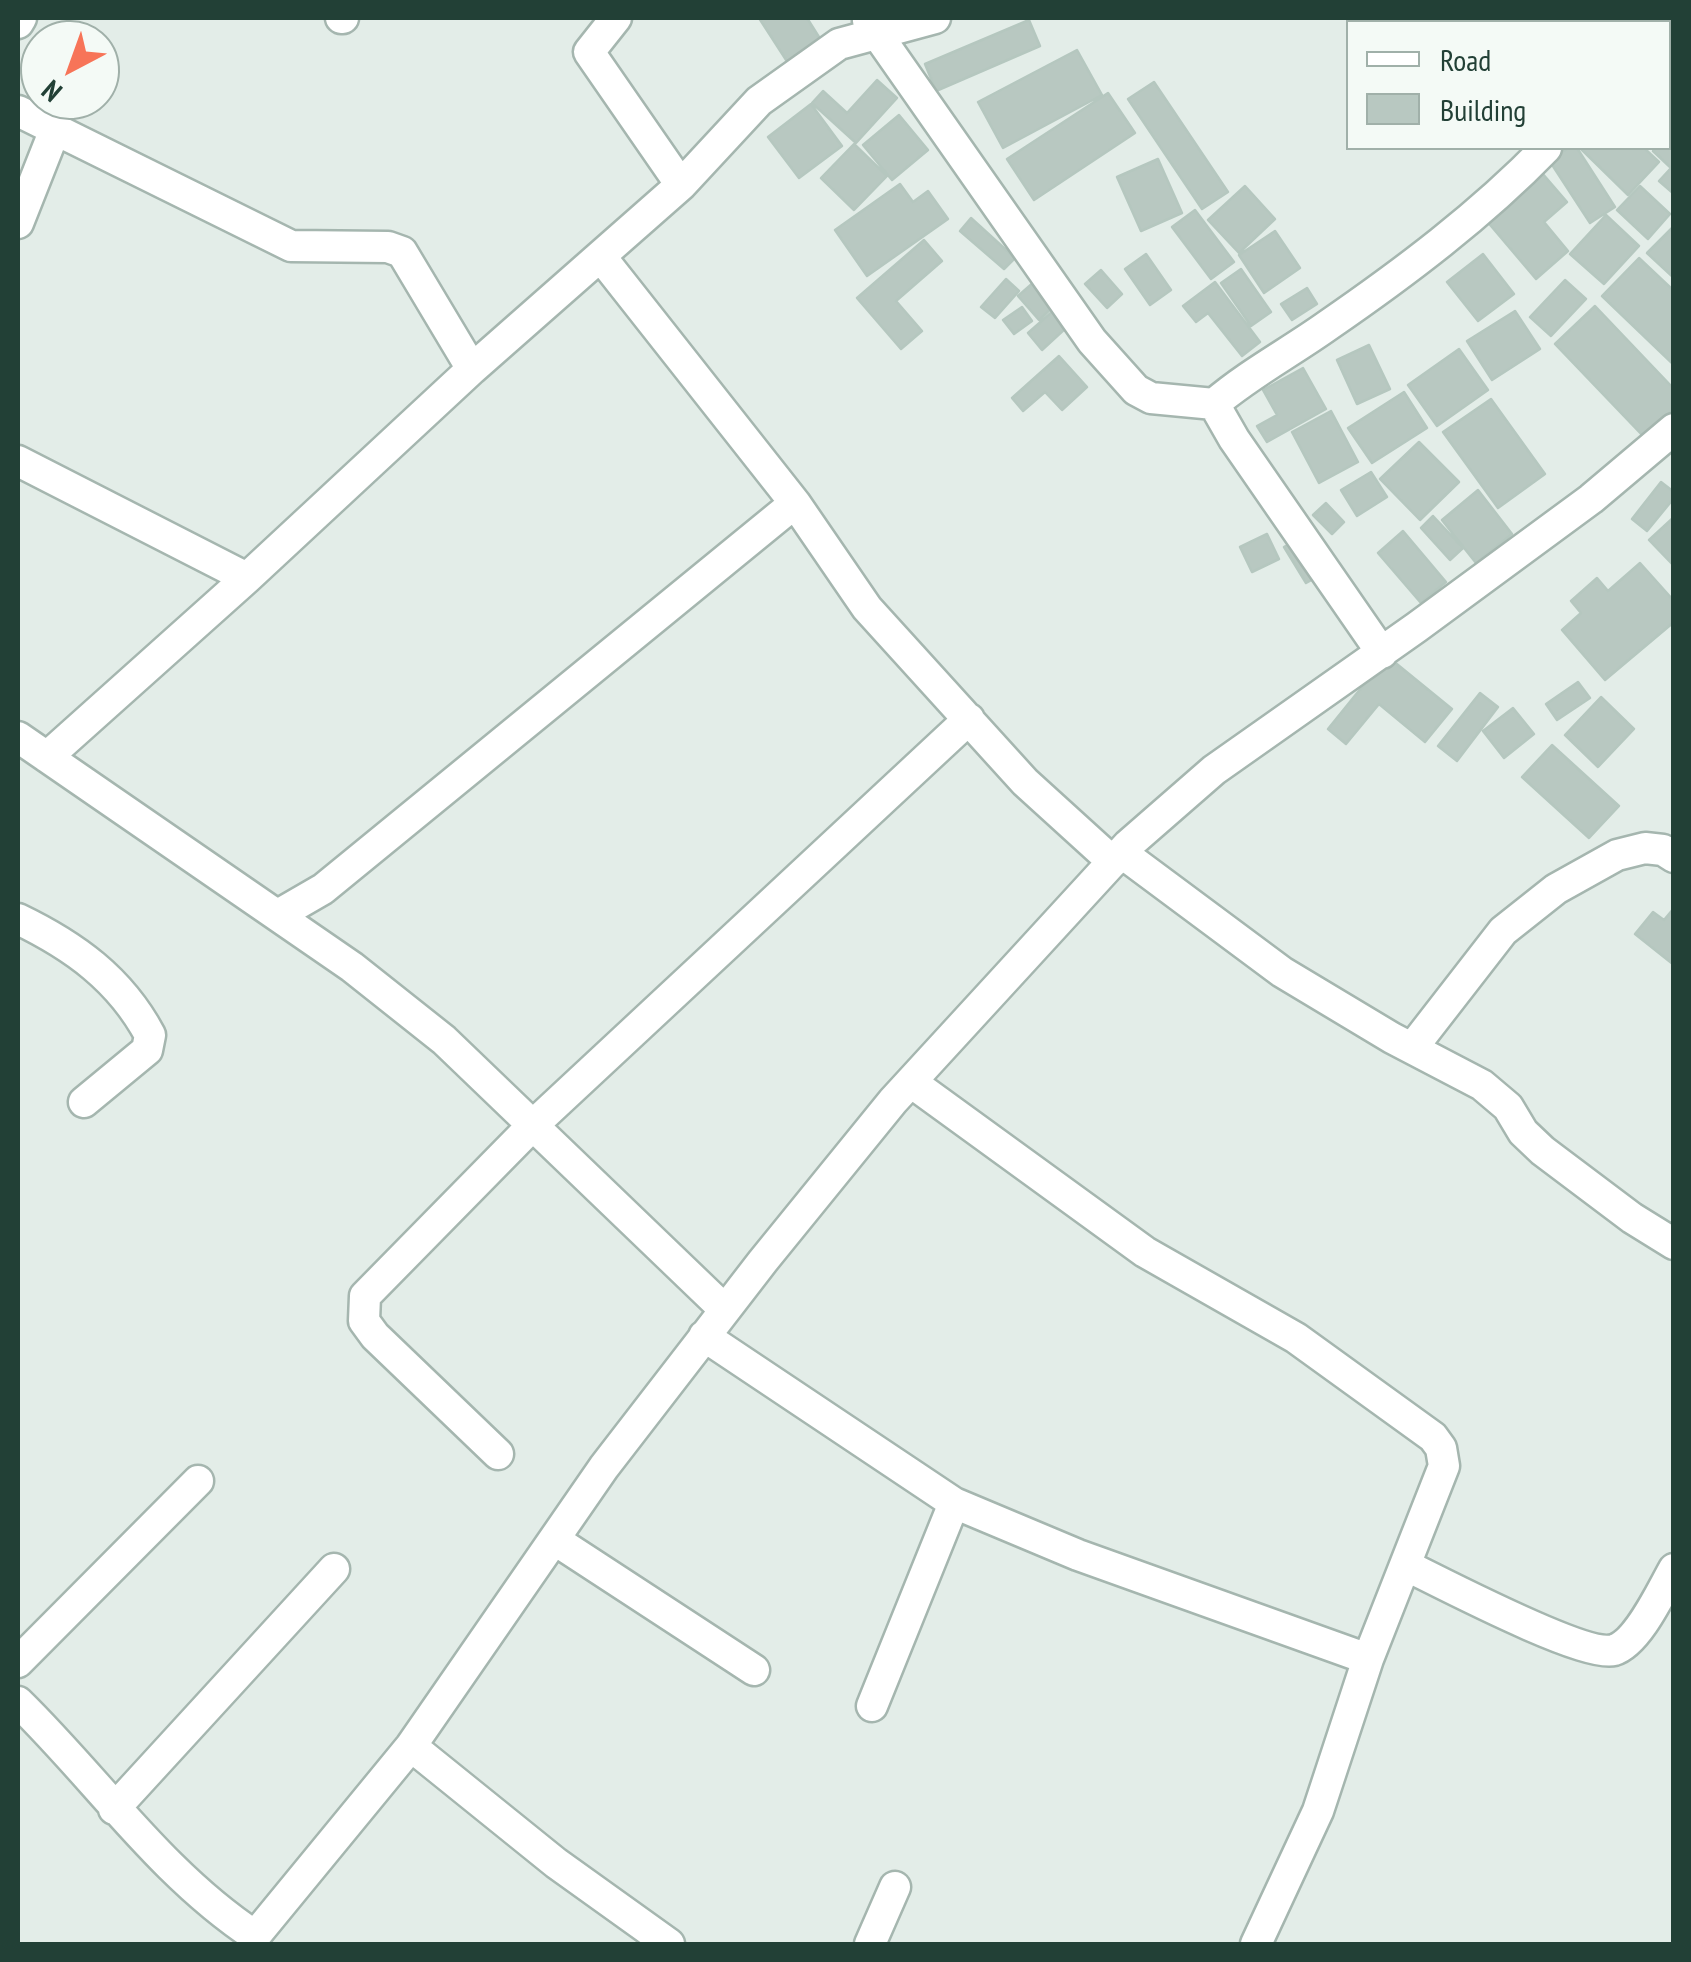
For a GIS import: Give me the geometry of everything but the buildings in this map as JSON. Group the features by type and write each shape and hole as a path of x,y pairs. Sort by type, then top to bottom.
{"street":[{"path":"47,757 681,185 759,101 816,57 872,26 935,18"},
{"path":"600,24 589,52 681,185"},
{"path":"872,26 1092,341 1136,390 1151,398 1214,404 1245,378 1274,364 1395,279 1544,150"},
{"path":"18,111 291,246 388,248 402,252 472,370"},
{"path":"18,224 54,132"},
{"path":"601,257 795,503 867,608 1026,782 1117,857 1282,972 1482,1085 1508,1107 1523,1132 1543,1151 1632,1218 1674,1244"},
{"path":"1214,404 1382,653"},
{"path":"19,1707 114,1809 252,1940 411,1746 604,1467 704,1336 911,1082 1117,857 1214,770 1382,653 1591,499 1674,428"},
{"path":"18,461 247,578"},
{"path":"278,915 323,889 795,503"},
{"path":"498,1454 375,1336 364,1321 364,1296 531,1127 969,719"},
{"path":"18,738 352,967 444,1040 725,1310"},
{"path":"1413,1047 1502,931 1556,889 1617,855 1644,848 1670,850"},
{"path":"18,918 82,953 135,1007 150,1035 146,1050 84,1102"},
{"path":"911,1082 1145,1252 1296,1338 1433,1437 1441,1448 1444,1466 1368,1658 1302,1851 1256,1944"},
{"path":"704,1336 954,1503 1078,1555 1368,1658"},
{"path":"18,1662 198,1481"},
{"path":"872,1706 954,1503"},
{"path":"555,1540 754,1670"},
{"path":"1406,1565 1567,1640 1602,1651 1625,1644 1652,1609 1674,1569"},
{"path":"114,1809 334,1568"},
{"path":"411,1746 556,1862 669,1944"},
{"path":"870,1944 895,1887"}]}
